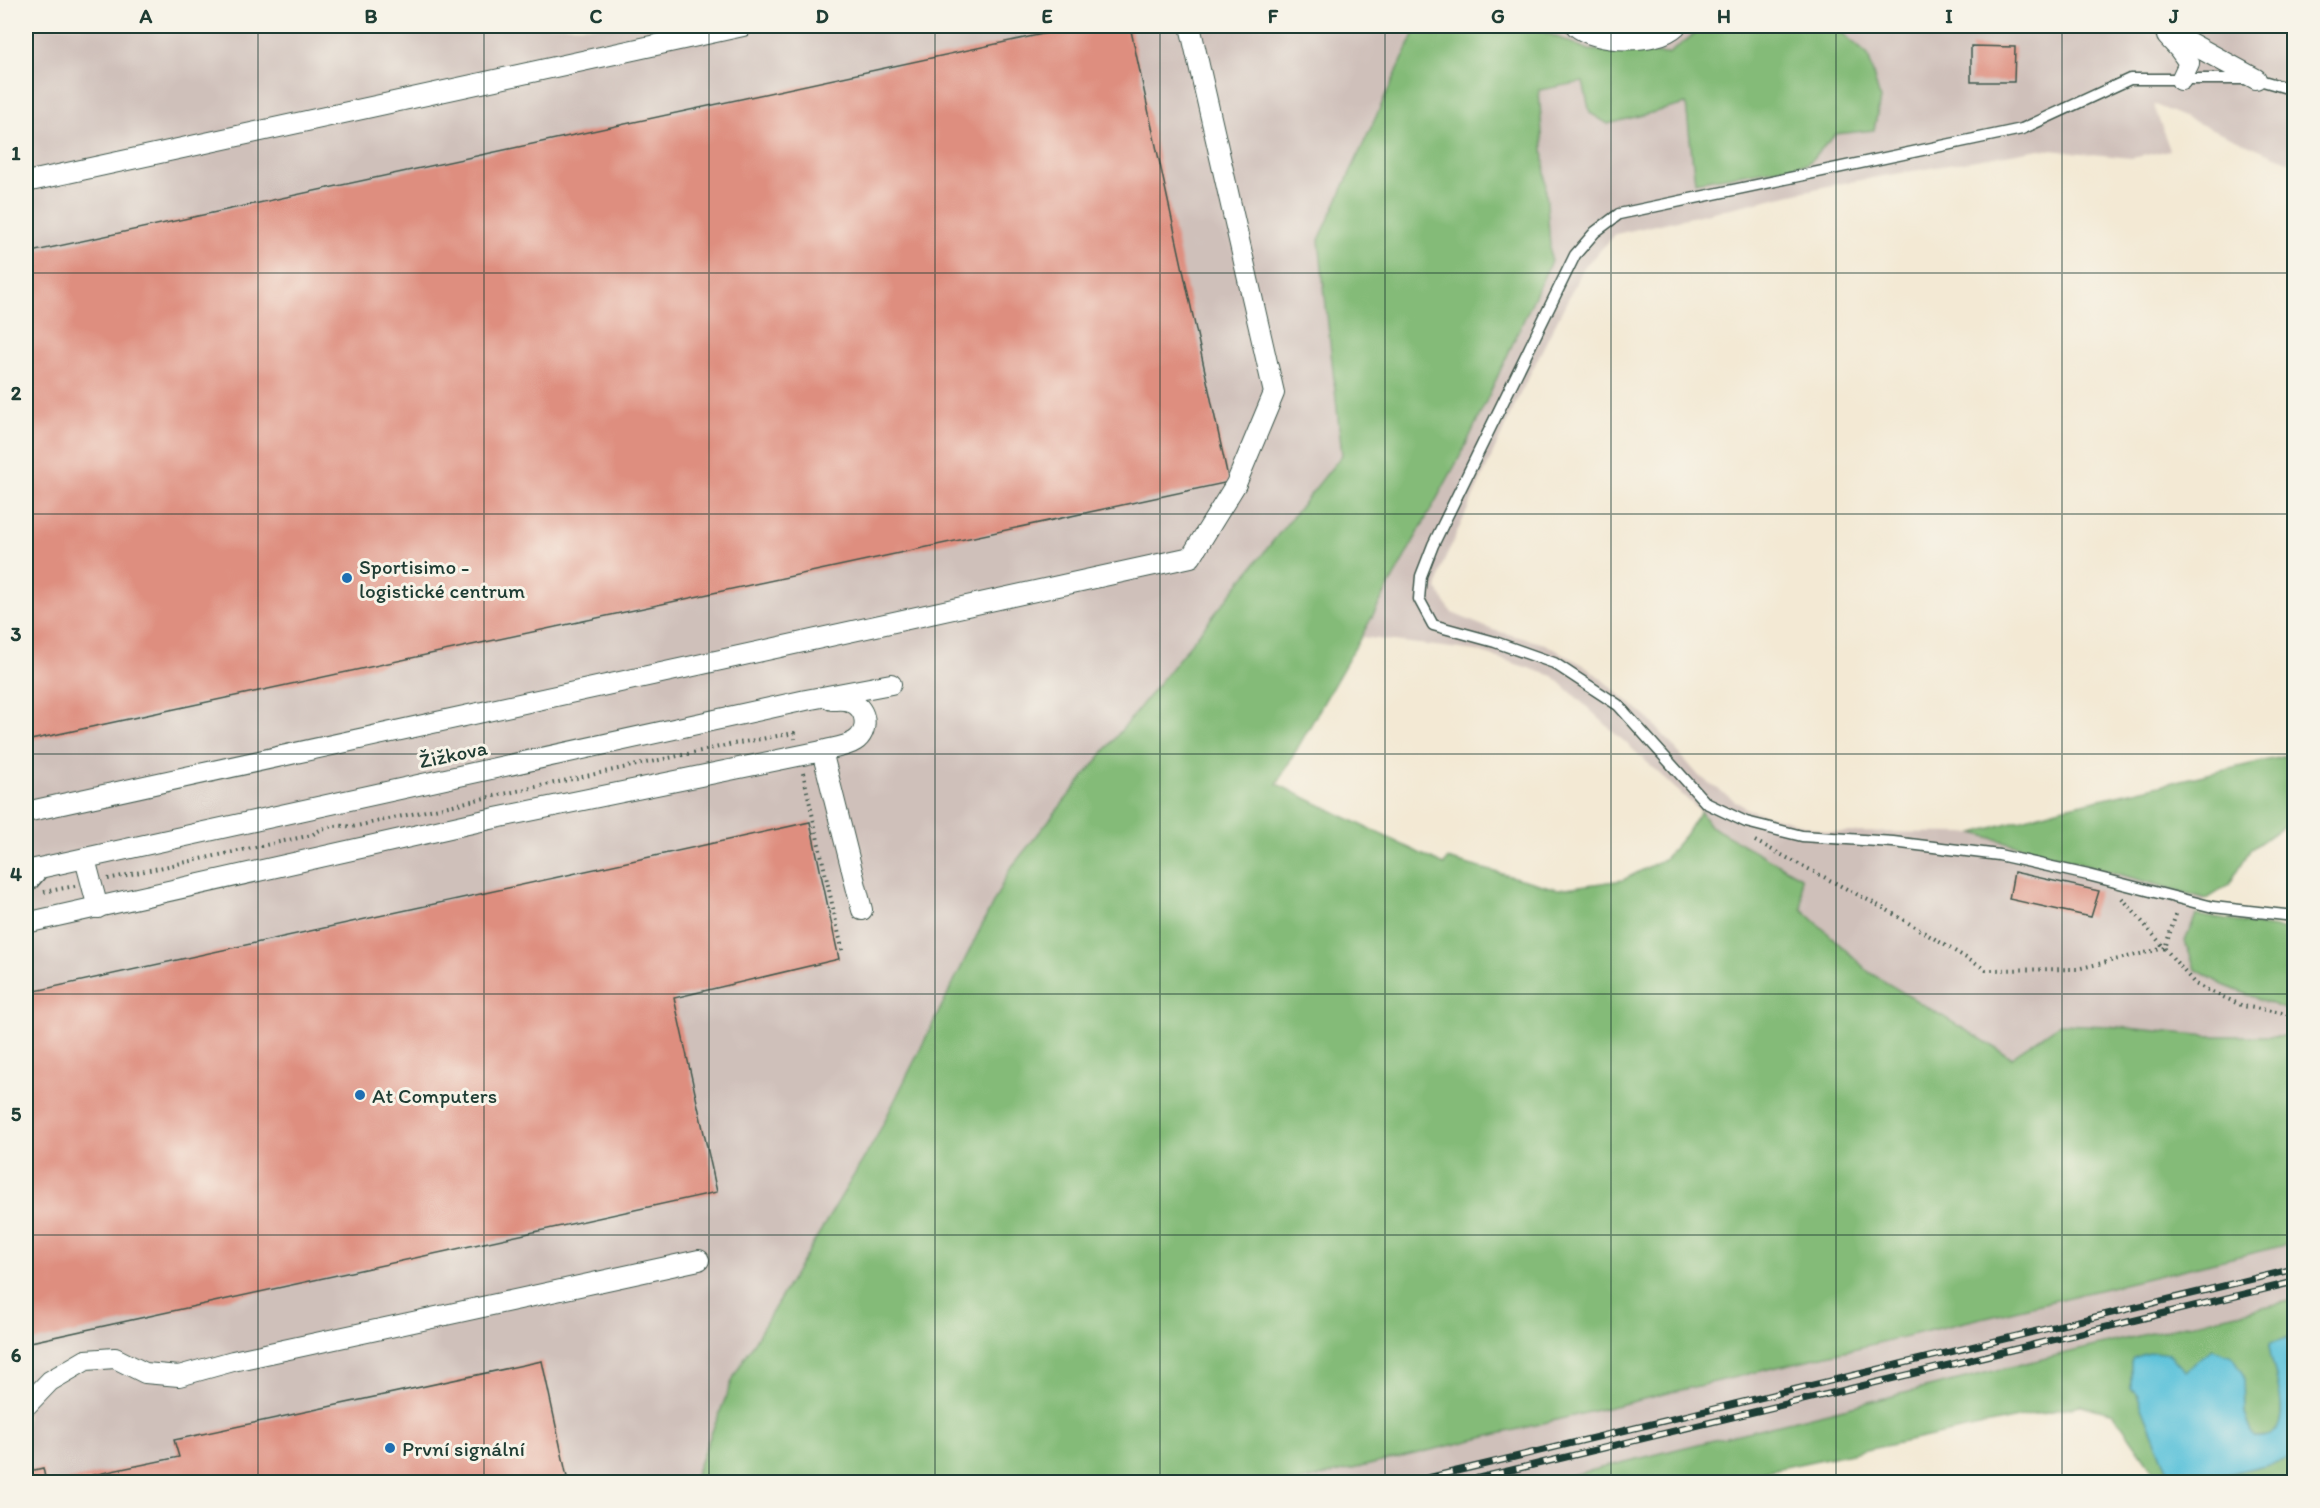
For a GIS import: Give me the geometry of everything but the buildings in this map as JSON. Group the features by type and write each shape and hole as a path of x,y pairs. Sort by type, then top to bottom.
{"street":[{"path":"26,182 743,26"},
{"path":"26,812 1191,557 1236,484 1274,393 1190,26"},
{"path":"1576,26 1583,32 1615,39 1638,39 1671,31 1676,26"},
{"path":"2158,26 2189,63 2181,80"},
{"path":"2158,26 2256,80"},
{"name":"Žižkova","path":"26,871 806,700 891,684"},
{"path":"26,923 481,821 822,751 852,743 858,739 864,728 864,716 858,706 851,702 806,700"},
{"path":"822,751 862,910"},
{"path":"85,859 98,908"},
{"path":"26,1406 50,1381 87,1360 115,1358 145,1373 179,1376 244,1359 699,1260"}],"lane":[{"path":"2295,90 2256,80 2130,80 2022,129 1619,214 1595,232 1575,255 1433,546 1421,576 1419,600 1433,625 1495,642 1554,663 1618,705 1706,803 1746,822 1802,836 1893,842 1999,855 2106,879 2213,907 2295,916"},
{"path":"26,886 31,885 46,868"}],"path":[{"path":"36,894 312,835 320,829 341,825 352,827 733,744 794,733 843,953"},
{"path":"1746,836 1887,910 1986,970 2077,969 2165,948"},
{"path":"2106,879 2195,984 2243,1006 2295,1015"},
{"path":"2165,948 2181,898"}],"shaded area":[{"path":"26,26 1418,26 1319,240 1342,455 1010,869 875,1140 735,1374 692,1482 26,1482"},
{"path":"1534,26 1705,26 1669,54 1589,50 1534,28"},
{"path":"1834,26 2294,26 2294,164 2153,104 2170,150 2132,158 2040,149 1832,185 1616,234 1584,267 1518,398 1442,566 1437,589 1452,613 1493,630 1545,644 1587,667 1651,721 1699,776 1747,809 1828,832 1974,833 2207,899 2196,915 2223,985 2294,1013 2294,1036 2208,1036 2061,1024 2011,1057 1870,973 1802,909 1801,877 1710,826 1700,811 1553,676 1476,651 1361,637 1464,449 1551,261 1538,89 1583,82 1590,113 1608,124 1686,104 1695,181 1807,164 1836,134 1868,55"},
{"path":"2294,1243 2294,1300 2095,1346 1544,1482 1298,1482"}],"green space":[{"path":"1418,26 1534,26 1534,28 1589,50 1668,54 1705,26 1834,26 1868,55 1880,99 1874,130 1836,134 1807,164 1695,182 1686,104 1608,124 1590,113 1583,82 1539,90 1551,261 1464,449 1277,784 1444,865 1447,859 1558,889 1623,880 1664,859 1685,835 1700,811 1710,826 1801,877 1802,909 1870,973 2011,1057 2060,1024 2107,1026 2208,1036 2294,1036 2294,1243 1298,1482 692,1482 735,1374 875,1140 1010,869 1342,455 1319,240"},
{"path":"2294,754 2294,824 2284,826 2250,850 2229,885 2207,899 1974,833 2057,809"},
{"path":"2196,915 2294,931 2294,1013 2223,985 2195,969 2185,941"},
{"path":"2294,1300 2294,1336 2281,1339 2269,1346 2281,1406 2278,1427 2272,1436 2254,1437 2245,1414 2244,1376 2212,1349 2185,1372 2169,1355 2133,1358 2131,1388 2137,1394 2172,1482 2161,1482 2114,1414 2080,1405 1713,1482 1544,1482 2095,1346"},
{"path":"2294,1458 2294,1482 2194,1482"}],"water":[{"path":"2294,1336 2294,1458 2194,1482 2172,1482 2137,1394 2131,1388 2133,1358 2154,1352 2169,1354 2185,1371 2212,1349 2232,1356 2244,1376 2245,1414 2254,1437 2269,1436 2277,1429 2281,1418 2281,1404 2269,1346 2271,1343"}],"waterway":[{"path":"2161,1482 2177,1476"}],"railway":[{"path":"1411,1482 2294,1269"},
{"path":"1462,1482 2294,1282"}],"place":[{"name":"Sportisimo - logistické centrum","path":"347,578"},
{"name":"At Computers","path":"360,1095"},
{"name":"První signální","path":"390,1448"}]}
